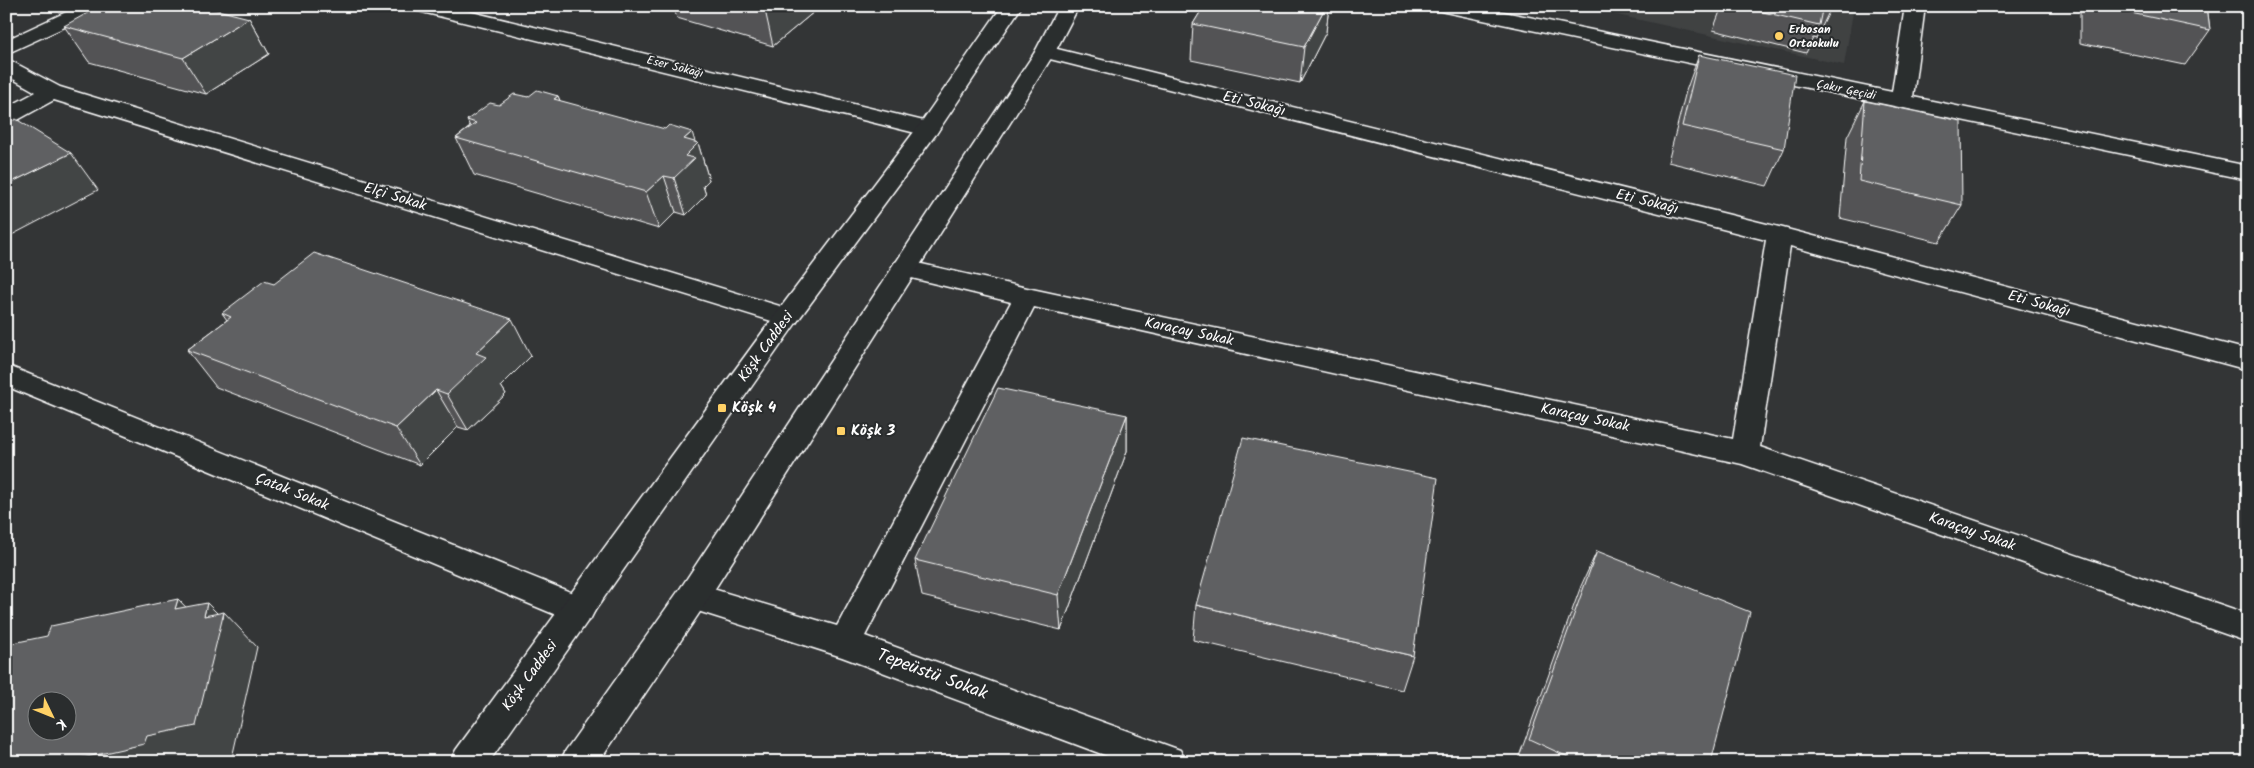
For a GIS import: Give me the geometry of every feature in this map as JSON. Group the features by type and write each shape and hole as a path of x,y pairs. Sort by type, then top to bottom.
{"street":[{"path":"6,48 95,6"},
{"name":"Eser Sokağı","path":"421,6 928,129"},
{"name":"Köşk Caddesi","path":"468,762 579,610 787,317 928,129 1012,6"},
{"path":"578,762 693,596 1045,52 1069,6"},
{"name":"Çakır Geçidi","path":"1445,6 1517,13 1902,101 2248,173"},
{"path":"1902,101 1915,6"},
{"name":"Eti Sokağı","path":"1045,52 1779,236 2248,360"},
{"name":"Elçi Sokak","path":"6,66 52,92 787,317"},
{"path":"6,117 52,92"},
{"path":"1745,453 1779,236"},
{"name":"Karaçay Sokak","path":"904,268 1027,297 1745,453 2248,628"},
{"path":"845,643 1027,297"},
{"name":"Çatak Sokak","path":"6,375 579,610"},
{"name":"Tepeüstü Sokak","path":"693,596 845,643 1168,762"}],"shaded area":[{"name":"Erbosan Ortaokulu","path":"1577,6 1854,6 1844,65"}],"building":[{"path":"100,6 202,6 249,18 183,58 64,26"},
{"path":"750,6 770,6 765,10"},
{"path":"1204,6 1326,6 1304,47 1193,24"},
{"path":"1737,6 1830,6 1829,12 1822,10 1819,25"},
{"path":"2207,6 2210,30 2103,7"},
{"path":"1699,55 1795,75 1784,149 1682,126"},
{"path":"537,90 558,96 554,99 665,129 669,125 692,132 684,139 698,143 685,156 695,158 674,178 664,176 646,192 456,138 476,123 467,120 490,103 499,105 514,94 528,97"},
{"path":"1865,101 1961,121 1962,205 1859,181"},
{"path":"16,119 71,153 6,185 6,124"},
{"path":"314,253 512,319 476,353 486,357 447,394 436,390 396,428 187,350 231,317 222,313 264,281 274,284"},
{"path":"998,388 1127,415 1058,595 915,560"},
{"path":"1243,438 1438,478 1413,656 1196,605"},
{"path":"1597,551 1750,612 1711,762 1579,762 1529,739"},
{"path":"178,599 175,609 207,603 204,616 224,612 196,726 147,736 144,744 65,762 6,762 6,658 13,643 47,636 51,626"}],"place":[{"name":"Erbosan Ortaokulu","path":"1779,36"},
{"name":"Köşk 4","path":"722,408"},
{"name":"Köşk 3","path":"841,431"}]}
